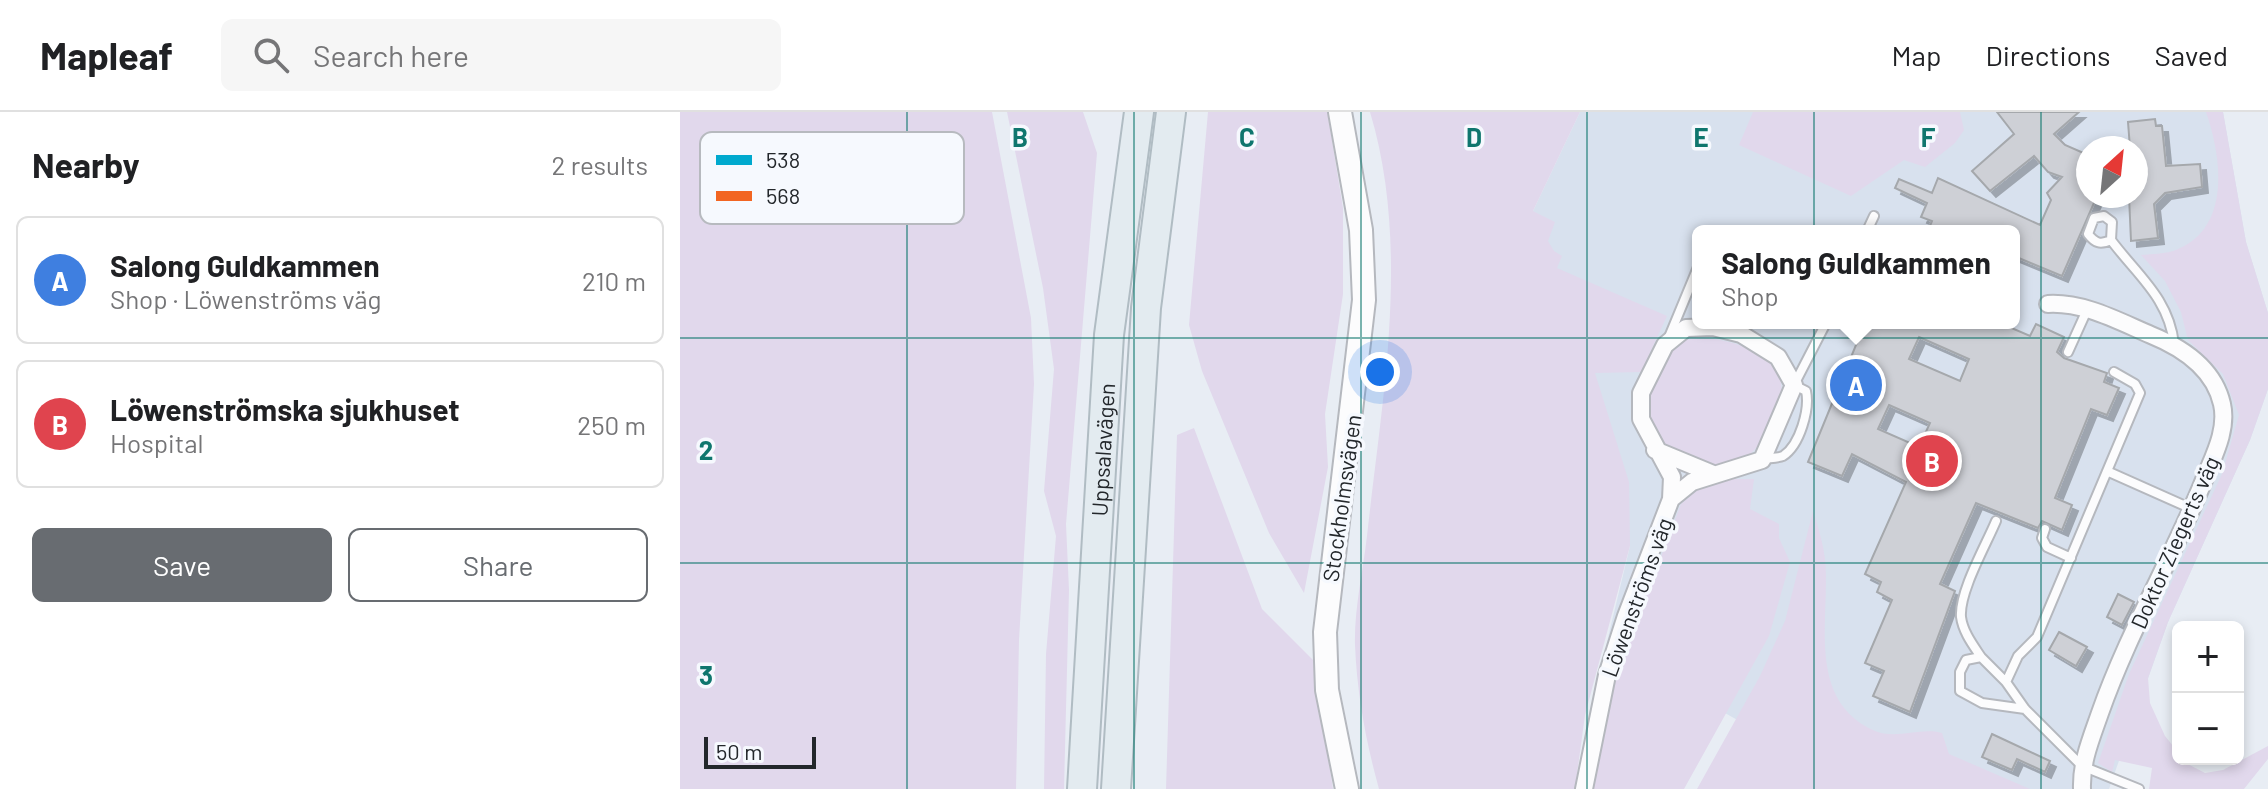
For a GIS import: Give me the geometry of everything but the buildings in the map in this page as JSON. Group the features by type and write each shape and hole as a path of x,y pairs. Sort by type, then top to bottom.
{"highway":[{"name":"Uppsalavägen","path":"1082,789 1109,335 1139,112"},
{"name":"Uppsalavägen","path":"1116,789 1146,308 1171,112"}],"street":[{"name":"Stockholmsvägen","path":"1340,112 1361,230 1364,300 1325,632 1327,690 1347,789"},
{"name":"Doktor Ziegerts väg","path":"2048,304 2071,303 2174,345 2200,365 2215,385 2223,407 2220,438 2192,509 2111,682 2082,766 2082,789"},
{"path":"1665,345 1686,328 1692,328"},
{"path":"1721,329 1741,334 1778,357 1794,385"},
{"name":"Löwenströms väg","path":"1584,789 1607,675 1671,499 1672,477 1641,419 1641,393 1665,345"},
{"name":"Löwenströms väg","path":"1671,499 1692,482 1762,460 1794,385"},
{"path":"1655,450 1713,474"}],"lane":[{"path":"1870,225 1874,216"},
{"path":"2111,240 2151,284 2172,323 2174,345"},
{"path":"1665,345 1692,281"},
{"path":"2068,352 2087,309"},
{"path":"1794,385 1823,329"},
{"path":"2006,682 2018,656 2037,637 2140,393 2135,384 2114,372"},
{"path":"2109,472 2192,509"},
{"path":"1996,521 1968,587 1961,615 1966,634 1981,657 2006,682 2025,709 2082,766 2139,789"},
{"path":"2045,529 2042,538 2047,547 2071,558"},
{"path":"1981,657 1966,660 1960,672 1960,691 1982,703 2025,709"}],"shaded area":[{"path":"680,112 992,112 1031,318 1034,384 1019,640 1016,789 680,789"},
{"path":"1007,112 1083,112 1097,153 1066,524 1069,590 1064,789 1044,789 1046,654 1056,536 1044,491 1054,369 1043,288"},
{"path":"1208,112 1327,112 1328,116 1343,208 1343,294 1325,414 1328,467 1304,593 1269,533 1202,371 1189,325"},
{"path":"1370,112 1580,112 1533,211 1555,222 1548,241 1554,251 1562,256 1557,268 1667,316 1641,372 1595,373 1629,482 1630,546 1585,715 1575,789 1379,789 1363,718 1355,645 1357,604 1390,324 1389,216 1382,164"},
{"path":"1580,112 2223,112 2246,242 2268,313 2268,389 2250,440 2168,622 2109,789 1860,789 1606,646 1630,546 1514,251"},
{"path":"1753,112 1960,112 1964,130 1955,143 1925,167 1904,160 1851,196 1739,145"},
{"path":"2206,112 2223,112 2246,242 2268,313 2268,389 2250,440 2168,622 2148,678 2150,703 2172,745 2172,765 2190,765 2205,773 2223,770 2232,765 2244,765 2244,759 2268,746 2268,759 2244,789 2149,789 2152,768 2115,760 2112,772 2098,763 2129,674 2222,474 2239,415 2223,374 2188,340 2181,312 2165,281 2141,255 2178,249 2195,238 2207,224 2215,207 2218,188 2216,148"},
{"path":"1691,336 1743,346 1766,359 1780,379 1779,406 1765,437 1742,460 1729,467 1716,468 1702,464 1659,444 1648,421 1648,397 1657,372 1672,350"},
{"path":"1194,428 1262,609 1313,660 1333,789 1166,789 1177,435"},
{"path":"1730,479 1754,479 1750,509 1779,524 1779,538 1790,562 1769,636 1684,789 1592,789 1615,678 1681,504 1701,487"},
{"path":"1813,511 1825,559 1826,655 1838,699 1853,717 1875,731 1891,734 1942,733 1949,754 2030,789 1697,789 1760,676 1785,621"}],"place":[{"name":"Salong Guldkammen","path":"1856,385"},
{"name":"Löwenströmska sjukhuset","path":"1932,461"}]}
